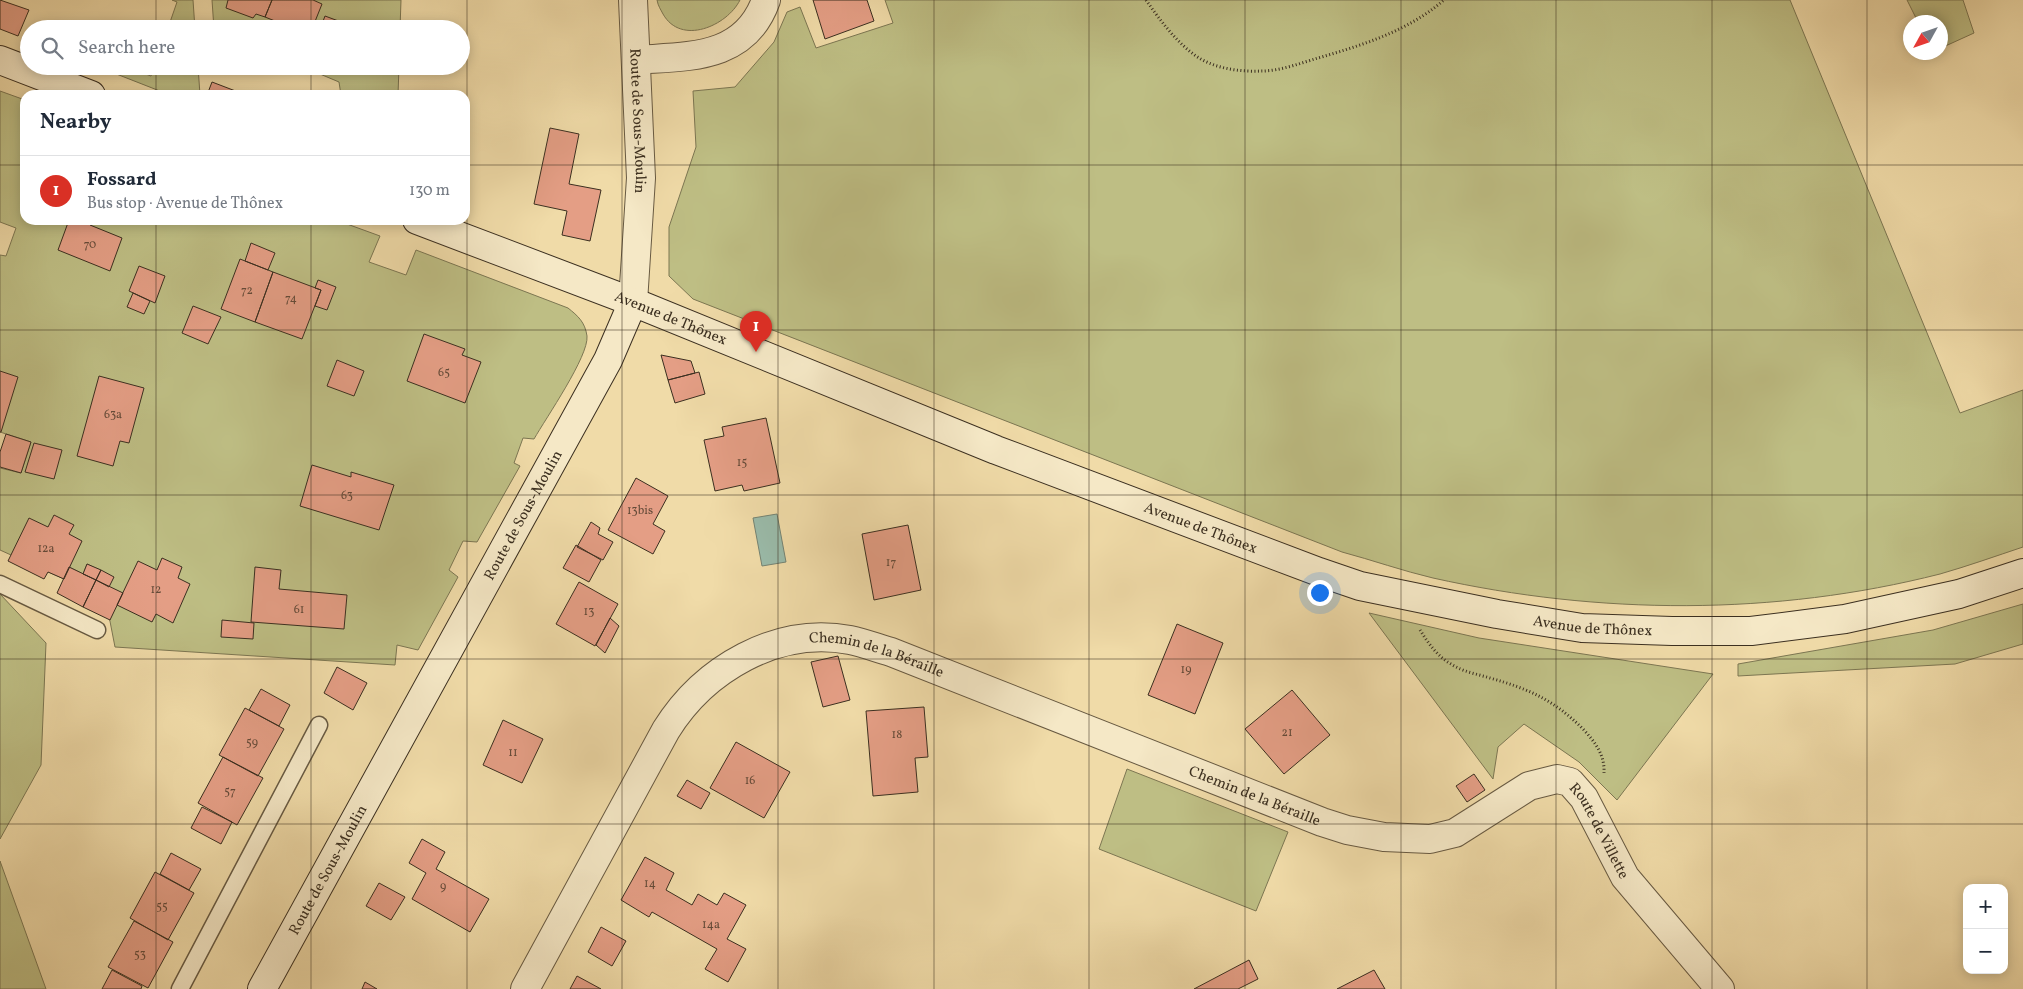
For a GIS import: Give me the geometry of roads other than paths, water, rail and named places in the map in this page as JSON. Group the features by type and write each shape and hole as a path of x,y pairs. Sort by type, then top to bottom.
{"main road":[{"name":"Route de Sous-Moulin","path":"262,989 608,360 633,302 640,178 633,0"},
{"path":"636,60 717,51 742,36 757,19 766,0"},
{"path":"0,60 20,68"},
{"path":"39,75 78,90"},
{"name":"Avenue de Thônex","path":"430,225 633,302 1014,457 1319,572 1360,586 1410,597 1582,628 1751,631 1845,619 1959,594 2023,573"},
{"name":"Chemin de la Béraille","path":"525,989 672,721 694,694 725,667 744,657 781,643 820,639 848,640 868,645 1322,822 1346,830 1384,838"},
{"name":"Route de Villette","path":"1384,838 1430,839 1455,833 1530,786 1558,779 1570,782 1584,798 1625,877 1720,989"}],"lane":[{"path":"0,584 97,630"},
{"path":"180,989 319,725"}],"place":[{"name":"Fossard","path":"756,352"}]}
